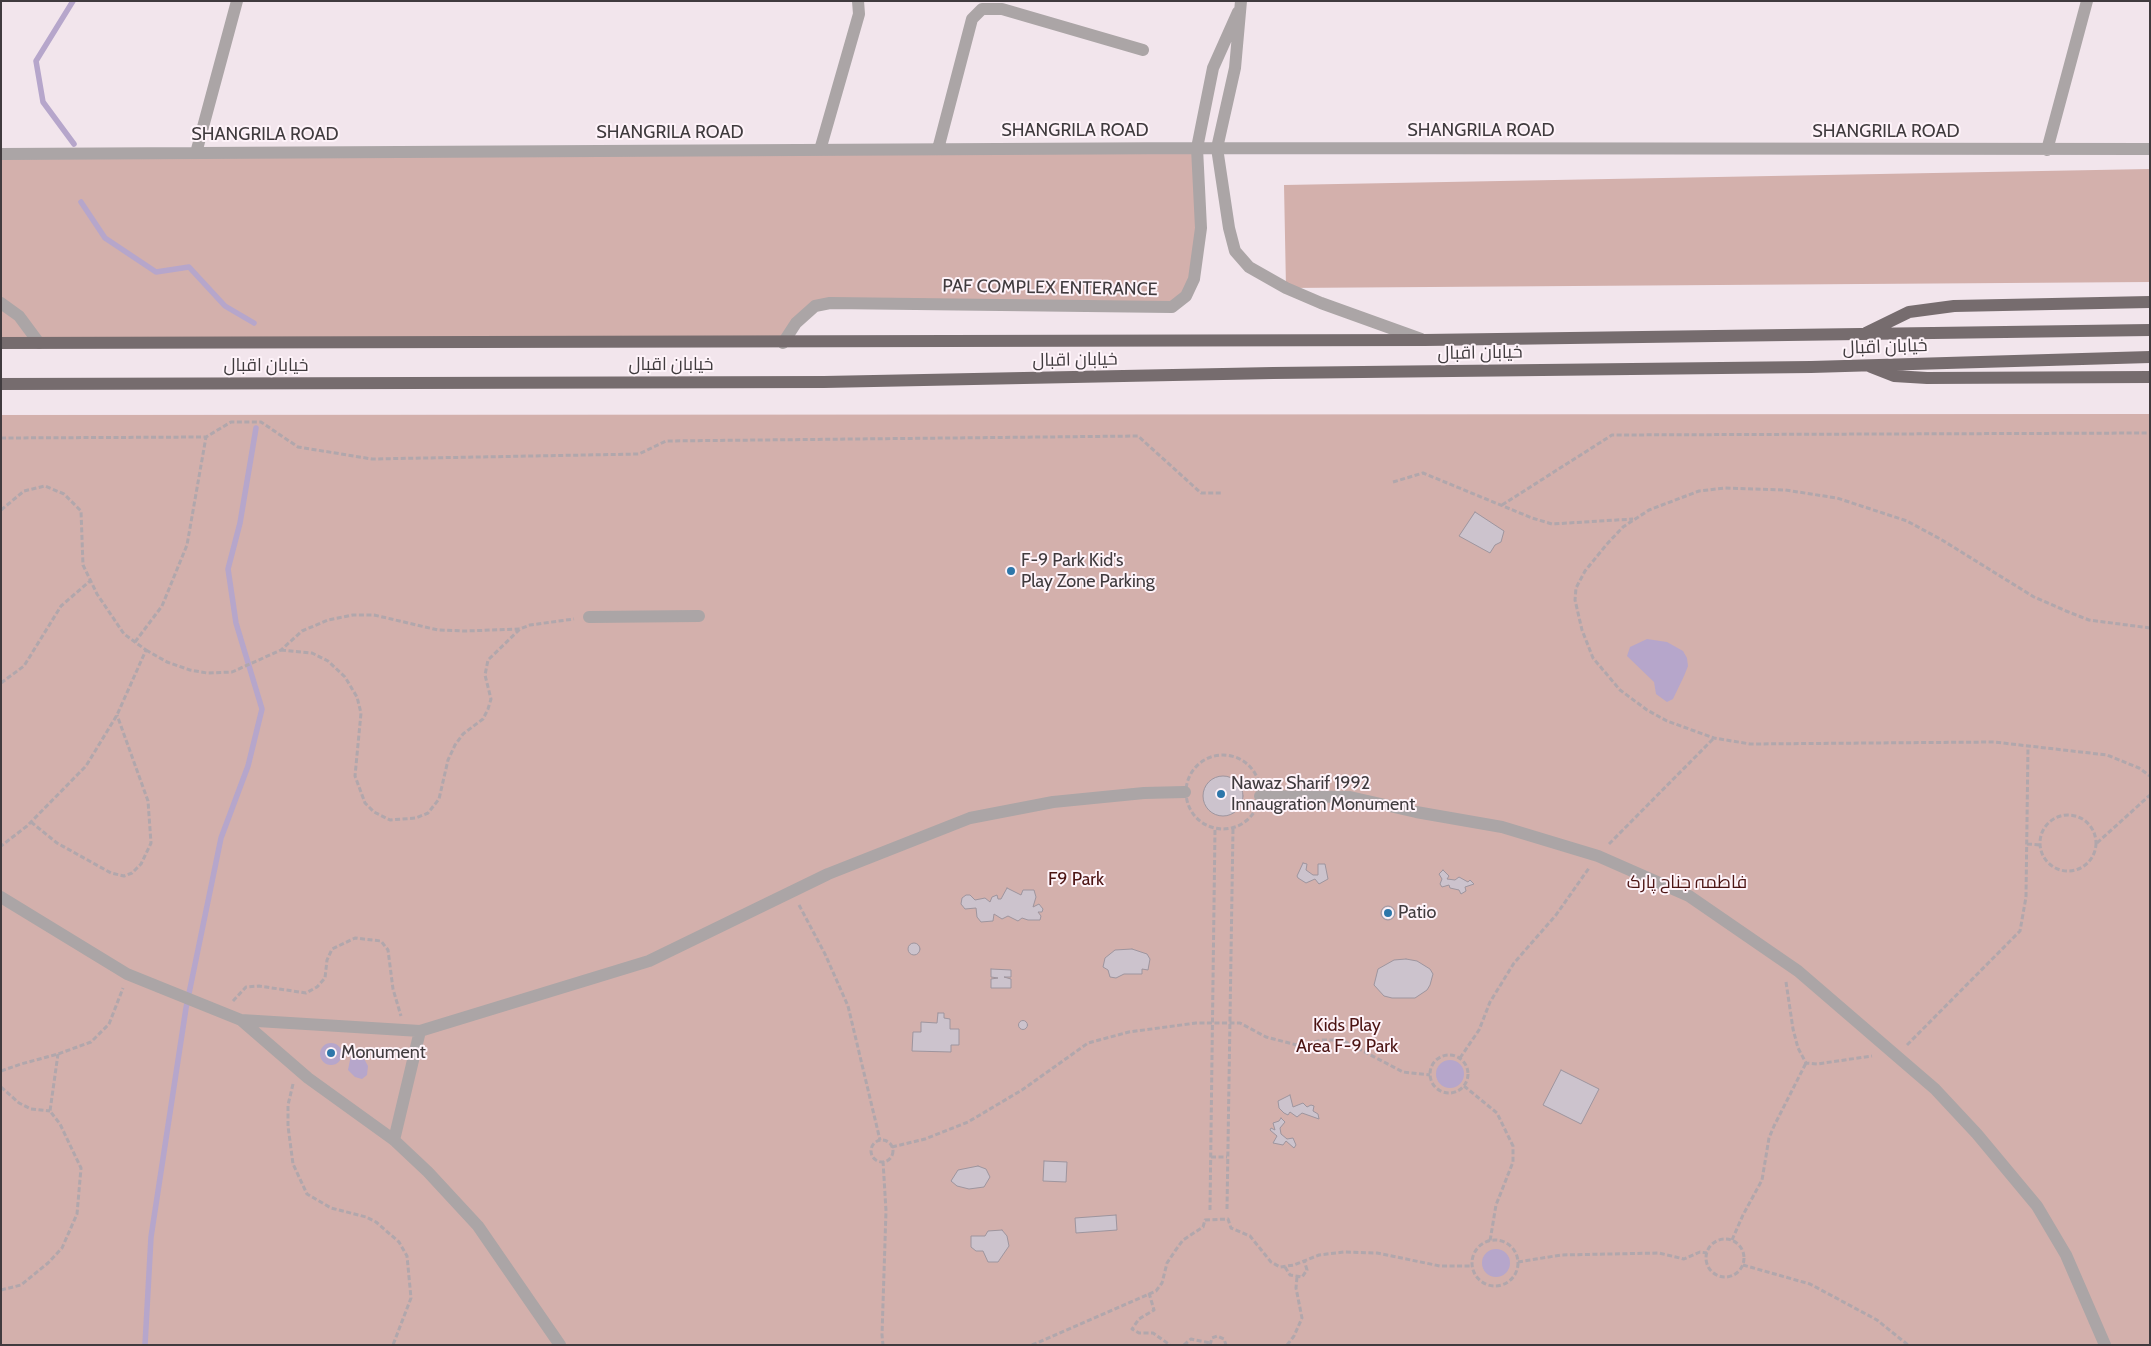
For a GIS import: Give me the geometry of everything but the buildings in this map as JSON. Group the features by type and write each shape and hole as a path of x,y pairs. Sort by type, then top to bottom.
{"main road":[{"path":"1864,334 1890,319 1909,312 1954,306 2150,302"},
{"name":"خیابان اقبال","path":"1,343 1425,340 2150,330"},
{"name":"خیابان اقبال","path":"1,384 824,382 1866,365 2150,357"},
{"path":"1866,365 1894,376 1927,378 2150,377"}],"street":[{"path":"196,153 237,1"},
{"path":"820,150 859,14 858,1"},
{"path":"2047,150 2087,1"},
{"path":"1240,7 1234,68 1217,148 1229,228 1235,251 1249,268 1286,288 1321,303 1425,340"},
{"name":"PAF COMPLEX ENTERANCE","path":"783,342 796,323 816,306 830,303 1172,307 1186,296 1194,279 1201,228 1197,148 1213,68 1240,7"},
{"path":"938,149 972,20 982,9 1002,9 1143,50"},
{"name":"SHANGRILA ROAD","path":"1,154 1197,148 2150,149"},
{"path":"1,303 19,316 39,343"},
{"path":"589,617 699,616"},
{"path":"241,1020 420,1031 649,961 828,874 970,818 1053,802 1144,792 1185,792"},
{"path":"1260,796 1350,797 1416,812 1502,827 1598,856 1689,896 1798,971 1935,1089 1977,1134 2037,1206 2066,1255 2105,1345"},
{"path":"1,897 128,974 241,1020 297,1068 394,1140 428,1172 478,1226 560,1345"},
{"path":"394,1140 420,1031"}],"path":[{"path":"1,438 206,437 231,422 262,422 298,447 372,459 639,454 666,441 1138,436 1201,493 1221,493"},
{"path":"1502,505 1612,435 2150,433"},
{"path":"135,642 162,606 187,545 206,437"},
{"path":"1393,482 1423,473 1552,524 1633,518"},
{"path":"1,510 24,491 45,486 64,494 81,510 83,565 108,614 124,634 146,650 190,670 207,674 232,672 281,650 302,631 328,620 353,615 374,615 438,630 465,631 520,629 530,625 589,617"},
{"path":"2150,628 2089,620 2034,597 1942,540 1907,521 1818,494 1785,490 1725,488 1699,491 1676,498 1633,518 1607,544 1585,572 1576,588 1575,600 1582,630 1593,658 1620,690 1632,701 1667,721 1714,738 1750,744 1928,743 1949,741 2028,746 2107,755 2132,765 2150,776"},
{"path":"1,683 24,666 61,606 90,581"},
{"path":"281,650 312,653 328,661 345,677 356,697 361,714 356,776 364,803 374,812 390,820 416,818 428,813 439,799 448,760 454,745 463,734 483,719 488,710 491,699 485,675 488,660 520,629"},
{"path":"1,846 31,822 86,766 117,715 146,650"},
{"path":"31,822 57,843 111,873 124,876 132,873 141,864 151,843 148,802 117,715"},
{"path":"1460,1058 1479,1030 1490,1002 1514,963 1556,915 1598,856 1714,738"},
{"path":"1806,1063 1817,1064 1893,1053 2020,931 2026,897 2028,746"},
{"path":"1220,755 1236,758 1249,767 1258,780 1260,796 1251,816 1233,828 1215,829 1203,824 1194,816 1188,805 1185,792 1192,771 1209,758 1220,755"},
{"path":"2096,844 2150,795"},
{"path":"2068,816 2084,821 2091,827 2096,844 2094,853 2083,867 2064,871 2048,862 2040,845 2046,828 2059,817 2068,816"},
{"path":"1227,1209 1233,828"},
{"path":"1210,1210 1215,829"},
{"path":"2027,844 2040,845"},
{"path":"793,891 804,916 830,962 848,1006 880,1140"},
{"path":"221,1011 246,987 259,986 306,993 312,990 325,978 327,960 332,949 356,938 381,941 388,950 396,1004 406,1030"},
{"path":"1784,961 1793,1029 1798,1048 1806,1063"},
{"path":"1,1071 91,1042 101,1034 116,1011 128,974"},
{"path":"892,1147 925,1139 968,1122 1022,1090 1088,1043 1129,1032 1213,1022 1240,1023 1266,1038 1285,1044 1296,1045 1323,1040 1342,1040 1403,1072 1430,1075"},
{"path":"1,1290 21,1285 48,1263 62,1248 77,1214 81,1168 60,1124 50,1111 58,1054"},
{"path":"1442,1056 1460,1058 1467,1067 1468,1074 1464,1086 1453,1093 1446,1093 1435,1087 1430,1075 1432,1064 1442,1056"},
{"path":"1732,1240 1742,1215 1762,1180 1774,1126 1806,1063"},
{"path":"297,1068 288,1105 288,1126 293,1164 307,1194 331,1208 366,1217 376,1222 399,1242 407,1256 411,1298 393,1345"},
{"path":"1464,1086 1497,1113 1513,1146 1513,1162 1496,1205 1490,1241"},
{"path":"1,1087 19,1103 31,1109 50,1111"},
{"path":"883,1162 873,1157 871,1150 873,1143 880,1140 886,1141 892,1147"},
{"path":"883,1162 891,1156 892,1147"},
{"path":"1210,1157 1228,1157"},
{"path":"883,1162 886,1211 883,1345"},
{"path":"1032,1345 1156,1290 1162,1283 1167,1263 1175,1251 1183,1240 1203,1227 1205,1220 1228,1219 1231,1228 1250,1236 1275,1266 1286,1268 1304,1260 1334,1252 1360,1252 1397,1256 1440,1266 1472,1266"},
{"path":"1719,1239 1732,1240 1742,1247 1743,1265 1735,1274 1722,1277 1716,1275 1708,1266 1707,1253 1709,1247 1719,1239"},
{"path":"1490,1241 1502,1241 1509,1245 1514,1250 1518,1262 1512,1278 1500,1286 1485,1284 1474,1273 1472,1266 1476,1251 1480,1245 1490,1241"},
{"path":"1518,1262 1561,1255 1659,1253 1684,1259 1700,1252 1707,1253"},
{"path":"1286,1268 1290,1275 1297,1277 1305,1274 1304,1260"},
{"path":"1743,1265 1810,1284 1877,1320 1908,1345"},
{"path":"1286,1345 1302,1318 1296,1288 1297,1277"},
{"path":"1149,1293 1154,1310 1139,1319 1132,1328 1139,1333 1157,1334 1170,1345"},
{"path":"1184,1345 1191,1339 1210,1344 1213,1337 1220,1336 1224,1338 1226,1345"}],"green space":[{"path":"1197,148 1194,279 1172,307 815,306 783,343 1,343 1,154"},
{"path":"2150,169 2150,282 1286,288 1284,185"},
{"name":"فاطمہ جناح پارک","path":"2150,414 2150,1345 1,1345 1,415"}],"shaded area":[{"path":"1647,639 1667,642 1683,651 1687,658 1688,666 1684,676 1673,699 1667,702 1656,694 1654,682 1627,656 1630,647"},
{"path":"331,1043 341,1050 342,1054 335,1064 331,1065 321,1058 320,1054 327,1044"},
{"path":"354,1051 361,1053 368,1066 367,1075 362,1079 355,1077 348,1070 351,1055"},
{"path":"1450,1060 1460,1064 1464,1074 1460,1084 1450,1088 1440,1084 1436,1074 1440,1064"},
{"path":"1496,1249 1506,1253 1510,1263 1506,1273 1496,1277 1486,1273 1482,1263 1486,1253"}],"waterway":[{"path":"73,1 36,61 43,102 74,144"},
{"path":"81,202 105,238 156,272 189,267 225,306 254,323"},
{"path":"145,1345 151,1237 186,1008 221,838 248,766 262,709 236,623 228,569 240,523 256,428"}],"place":[{"name":"F-9 Park Kid's Play Zone Parking","path":"1011,571"},
{"name":"Nawaz Sharif 1992 Innaugration Monument","path":"1221,794"},
{"name":"Patio","path":"1388,913"},
{"name":"Monument","path":"331,1053"}],"park label":[{"name":"F9 Park","path":"1076,880"},
{"name":"Kids Play Area F-9 Park","path":"1347,1036"}]}
